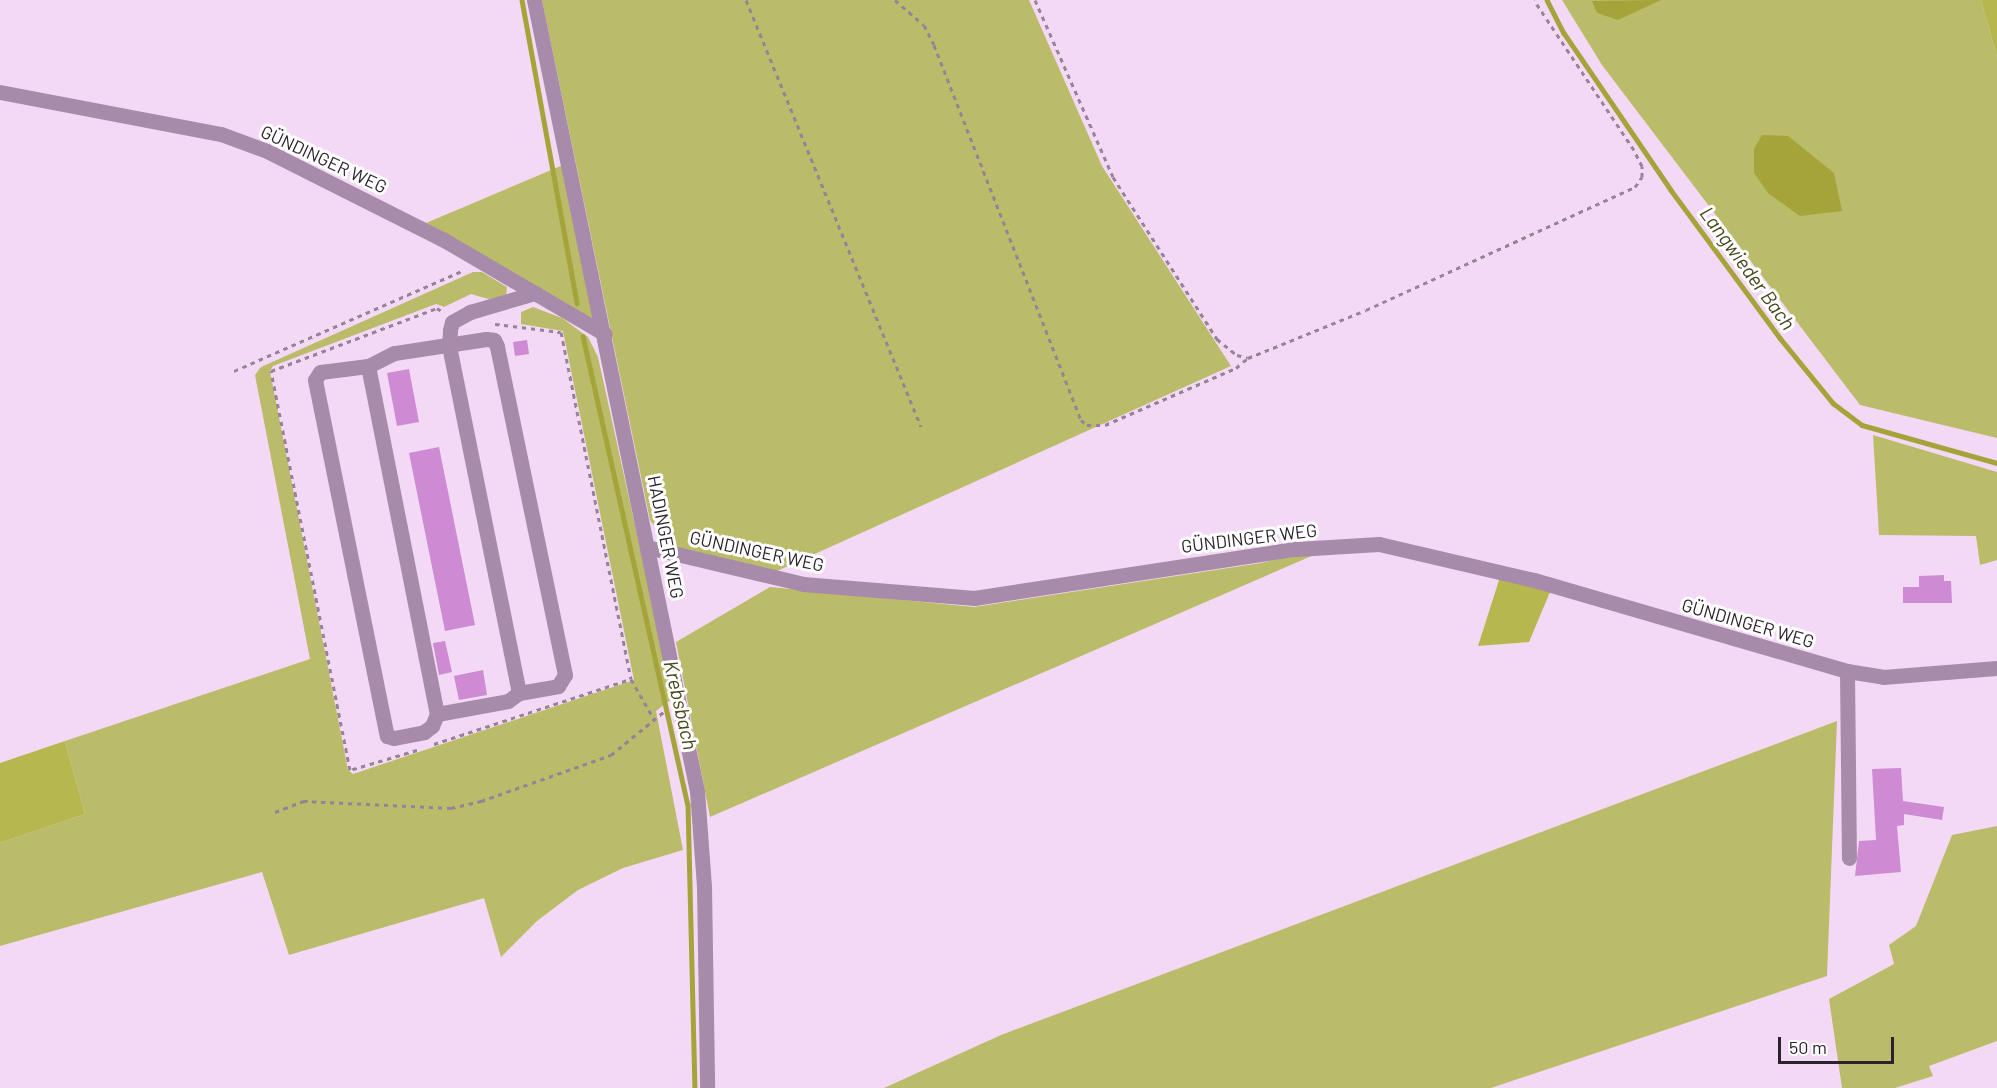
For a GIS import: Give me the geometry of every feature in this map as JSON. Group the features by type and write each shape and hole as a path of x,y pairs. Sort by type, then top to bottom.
{"street":[{"name":"HADINGER WEG","path":"534,0 605,334 699,802 704,886 707,1088"},
{"name":"GÜNDINGER WEG","path":"0,92 221,134 347,189 483,262 605,334"},
{"path":"519,693 449,345 450,330 455,320 535,293"},
{"path":"368,366 436,714 432,726 424,732 394,738 384,730 315,380 320,372 368,366 394,353 486,339 494,340 565,675 558,686 519,693 508,701 436,714"},
{"name":"GÜNDINGER WEG","path":"648,547 803,584 974,598 1296,549 1379,544 1534,580 1846,671 1883,677 1997,668"},
{"path":"1846,671 1850,858"}],"path":[{"path":"746,0 921,426"},
{"path":"895,0 912,12 934,45 1066,386 1087,425 1105,425 1236,368 1248,358 1345,319 1635,187 1642,177 1642,166 1634,150 1534,0"},
{"path":"1035,0 1113,177 1217,339 1237,355 1248,358"},
{"path":"234,371 483,262"},
{"path":"420,749 350,770 271,371 437,308 455,320"},
{"path":"274,812 303,801 451,808 481,801 611,755 656,719 631,679 561,332 487,325"},
{"path":"431,746 631,679"}],"shaded area":[{"path":"542,0 1029,0 1102,166 1231,366 777,571 669,547 650,520"},
{"path":"1562,0 1981,0 1997,57 1997,438 1860,405 1602,65"},
{"path":"1661,0 1618,20 1597,13 1592,1"},
{"path":"1981,0 1997,0 1997,57"},
{"path":"1762,135 1788,136 1834,173 1842,211 1800,216 1768,193 1754,173 1754,149"},
{"path":"563,165 595,320 426,223"},
{"path":"473,272 482,272 507,287 506,297 495,301 471,294 444,307 436,304 273,366 270,371 348,770 353,774 634,680 563,331 521,324 521,312 533,307 562,318 588,337 598,357 673,698 656,711 683,850 623,868 578,890 537,921 501,957 484,898 289,955 262,872 0,946 0,843 85,814 65,741 310,659 255,375 261,367"},
{"path":"1873,435 1997,472 1997,560 1980,565 1976,536 1879,535"},
{"path":"1330,548 710,817 676,642 770,587 974,607 1261,563"},
{"path":"1500,577 1550,592 1529,642 1478,646"},
{"path":"1837,721 1827,976 1491,1088 884,1088 1001,1035"},
{"path":"65,741 85,814 0,843 0,763"},
{"path":"1997,826 1997,1041 1929,1066 1933,1076 1895,1088 1842,1088 1829,999 1894,964 1889,945 1916,926 1952,835"}],"building":[{"path":"527,340 529,354 515,356 513,342"},
{"path":"409,369 419,422 397,426 387,373"},
{"path":"439,447 475,625 445,631 409,453"},
{"path":"1944,575 1944,581 1951,581 1952,603 1903,603 1903,587 1919,587 1919,576"},
{"path":"445,641 452,672 439,675 433,643"},
{"path":"483,670 487,695 459,700 454,676"},
{"path":"1901,768 1903,801 1944,807 1942,820 1904,814 1904,825 1897,826 1901,872 1855,876 1859,841 1876,840 1872,769"}],"waterway":[{"path":"522,0 577,303"},
{"name":"Langwieder Bach","path":"1547,0 1564,33 1671,190 1780,338 1833,403 1862,425 1997,463"},
{"name":"Krebsbach","path":"583,336 688,804 695,1088"}]}
